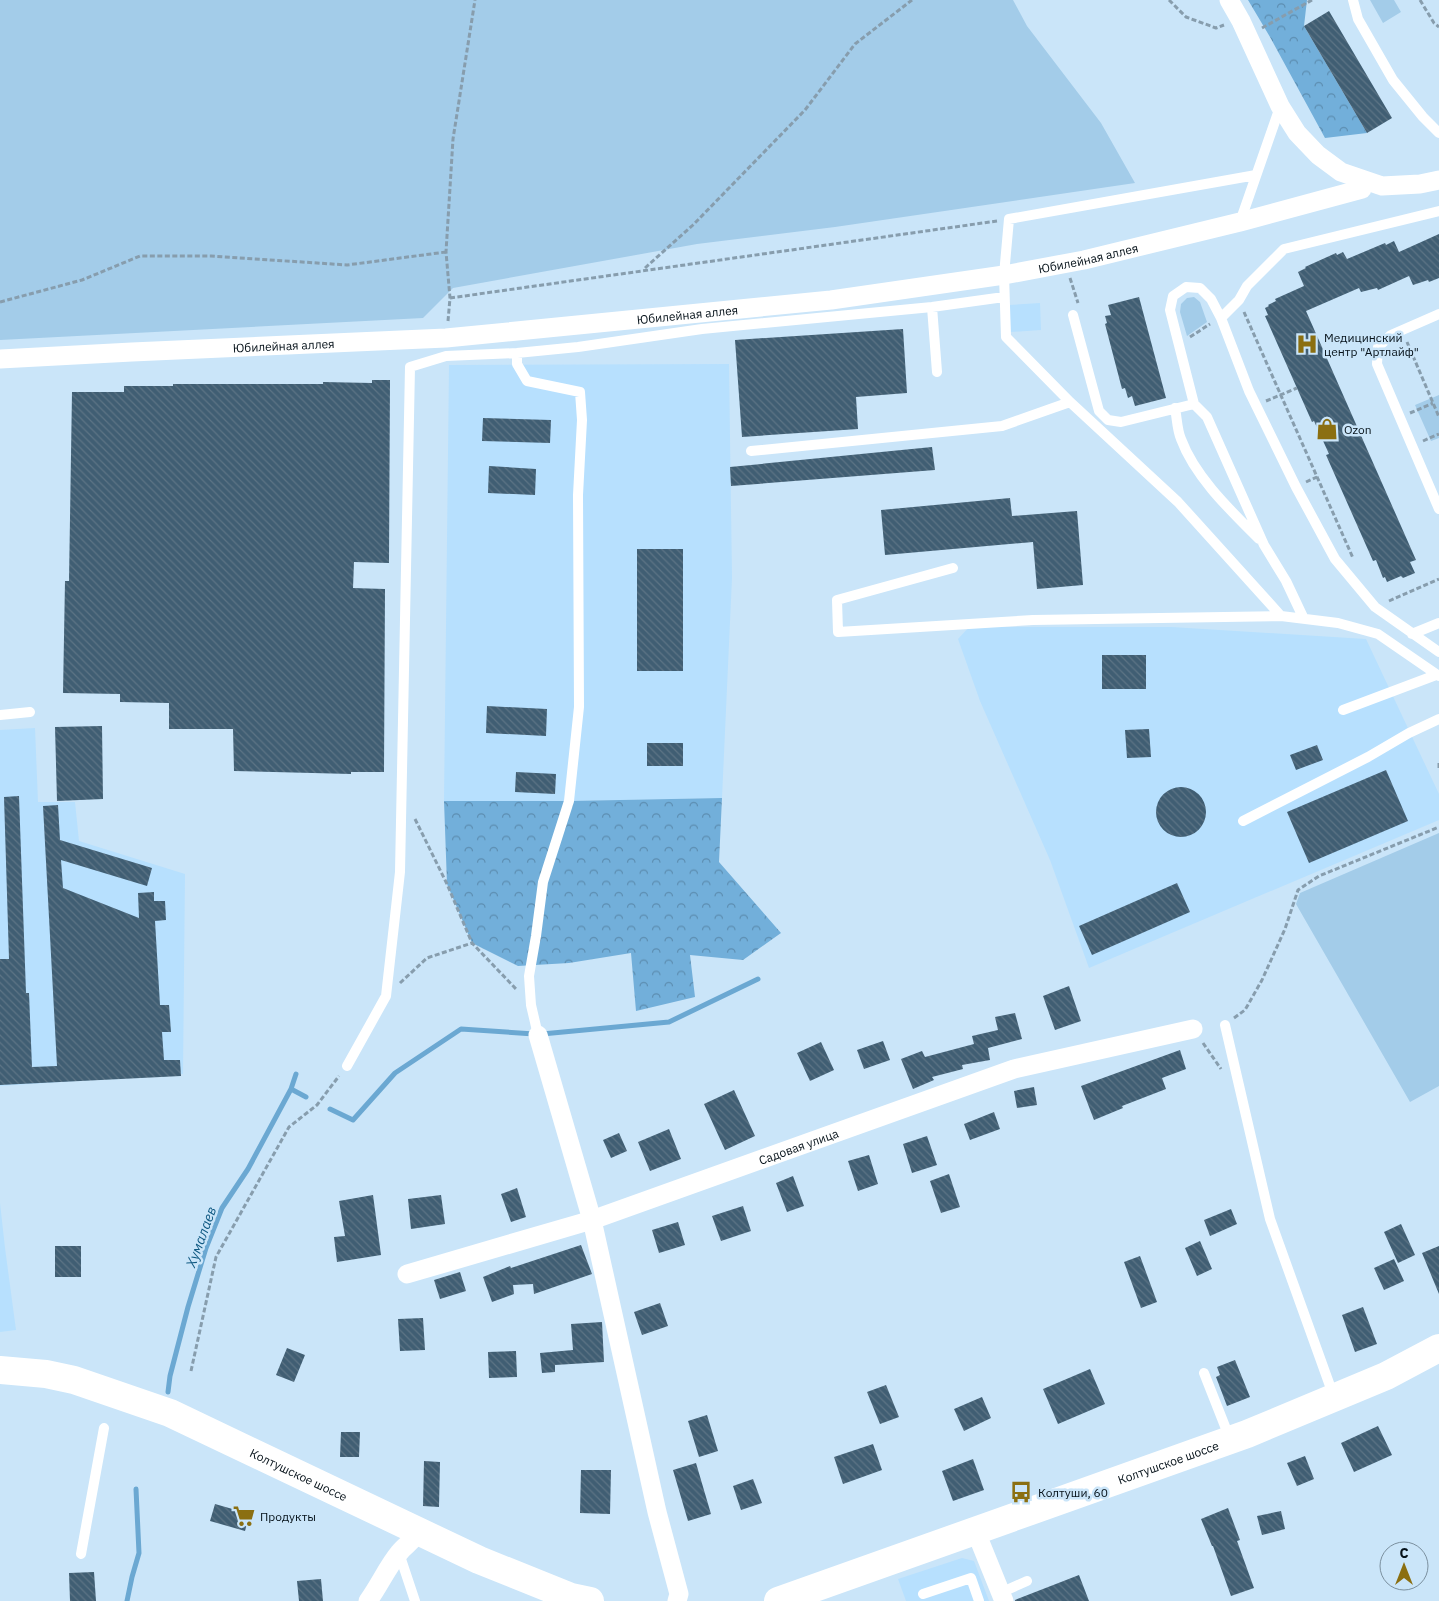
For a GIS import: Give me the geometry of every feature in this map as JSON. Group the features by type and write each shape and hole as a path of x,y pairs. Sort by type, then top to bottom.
{"main road":[{"name":"Колтушское шоссе","path":"778,1601 976,1532 1230,1439 1386,1376 1439,1348"},
{"name":"Колтушское шоссе","path":"0,1370 46,1374 74,1380 170,1413 479,1560 571,1597 590,1601"}],"street":[{"path":"1229,0 1241,21 1280,106 1297,134 1318,155 1341,172 1382,186 1420,184 1439,180"},
{"name":"Юбилейная аллея","path":"0,360 446,338 831,300 1004,275 1066,263 1240,222 1362,189"},
{"name":"Садовая улица","path":"407,1274 592,1220 1014,1069 1193,1029"},
{"path":"538,1035 592,1220 657,1512 679,1594 677,1601"},
{"path":"368,1601 380,1586 399,1553 415,1538 418,1532"},
{"path":"976,1532 1002,1597"}],"lane":[{"path":"1353,0 1358,19 1394,80 1439,134"},
{"path":"1240,222 1280,106"},
{"path":"1256,175 1009,219 1004,275 1006,337 1070,402 1178,502 1281,616"},
{"path":"1221,318 1239,300 1247,286 1284,250 1439,211"},
{"path":"1303,617 1264,544 1207,417 1194,404 1170,310 1173,296 1186,288 1200,288 1211,299 1221,318 1257,406 1296,487 1335,559 1375,607 1439,652"},
{"path":"347,1066 386,996 400,872 410,367 446,356 518,353 578,347 702,329 932,307 1004,297"},
{"path":"932,307 936,372"},
{"path":"1439,314 1391,335 1378,347 1377,364 1439,509"},
{"path":"1073,315 1099,411 1108,420 1121,422 1194,404"},
{"path":"518,353 517,364 527,380 580,392 582,420 578,495 579,707 569,801 543,882 536,936 528,976 531,1005 538,1035"},
{"path":"751,451 1002,426 1070,402"},
{"path":"1175,408 1181,439 1196,467 1223,502 1264,544"},
{"path":"953,568 837,600 838,632 1033,620 1303,617 1338,623 1378,634 1438,675"},
{"path":"1412,634 1439,623"},
{"path":"1343,710 1438,675"},
{"path":"0,715 30,712"},
{"path":"1242,821 1439,719"},
{"path":"1225,1026 1270,1219 1335,1398"},
{"path":"1204,1373 1230,1439"},
{"path":"81,1554 104,1428"},
{"path":"399,1553 415,1601"},
{"path":"923,1594 971,1578 979,1601"},
{"path":"1002,1597 1027,1581"}],"path":[{"path":"446,338 450,298 446,252 453,139 475,0"},
{"path":"644,269 693,225 805,110 855,44 912,0"},
{"path":"1169,0 1186,17 1216,28 1241,21"},
{"path":"1258,31 1312,0"},
{"path":"1420,0 1434,23 1439,27"},
{"path":"450,298 644,269 1009,219"},
{"path":"0,302 82,280 140,256 211,256 347,265 446,252"},
{"path":"1066,263 1079,308 1073,315"},
{"path":"1239,300 1356,565"},
{"path":"1179,344 1221,318"},
{"path":"1402,330 1439,418"},
{"path":"1257,406 1297,388"},
{"path":"1400,417 1433,403"},
{"path":"1375,607 1439,579"},
{"path":"1439,763 1439,769"},
{"path":"401,792 447,884 472,943 531,1005"},
{"path":"1225,1026 1245,1010 1258,987 1285,929 1298,890 1319,876 1439,827"},
{"path":"386,996 427,958 472,943"},
{"path":"1193,1029 1221,1069 1236,1070"},
{"path":"191,1371 216,1257 289,1128 317,1105 347,1066"}],"shaded area":[{"path":"0,0 1013,0 1027,26 1101,123 1135,183 835,227 697,244 453,288 423,318 0,340"},
{"path":"1370,0 1394,0 1401,12 1383,23"},
{"path":"1194,297 1200,302 1207,322 1187,336 1180,312 1181,304 1187,298"},
{"path":"1040,303 1041,330 1011,332 1009,305"},
{"path":"729,364 732,578 722,798 444,801 449,365"},
{"path":"1439,395 1439,438 1431,441 1415,405"},
{"path":"969,627 1172,627 1366,639 1439,794 1439,820 1089,968 1050,860 980,701 958,639"},
{"path":"35,728 38,802 75,802 79,841 185,874 183,1074 0,1086 0,730"},
{"path":"1439,833 1439,1086 1410,1102 1296,904 1300,893"},
{"path":"0,1203 16,1330 0,1332"},
{"path":"962,1558 974,1561 989,1601 906,1601 898,1579"}],"green space":[{"path":"1248,0 1307,0 1304,26 1367,133 1325,138"},
{"path":"722,798 719,862 781,933 743,960 690,955 695,997 636,1011 631,953 569,963 518,966 472,943 447,884 444,801"}],"building":[{"path":"1329,11 1392,118 1367,133 1304,26"},
{"path":"1439,234 1439,278 1413,285 1409,276 1378,290 1377,288 1361,292 1359,288 1306,311 1416,560 1410,562 1415,573 1387,582 1385,577 1383,578 1376,560 1373,561 1326,455 1329,454 1314,421 1312,422 1265,316 1268,315 1265,308 1276,301 1275,299 1304,286 1298,272 1336,253 1337,255 1343,252 1347,259 1394,241 1399,252"},
{"path":"1139,297 1166,398 1135,406 1132,396 1128,398 1125,388 1122,389 1105,324 1107,323 1105,316 1111,315 1108,305"},
{"path":"903,329 907,393 856,397 858,429 742,437 735,340"},
{"path":"372,380 390,380 389,563 354,562 353,588 385,589 384,772 351,772 351,774 234,771 233,729 169,729 169,703 120,702 120,694 63,693 65,581 69,581 72,392 124,392 124,386 173,386 173,384 323,384 323,382 372,383"},
{"path":"483,418 551,420 550,443 482,441"},
{"path":"932,447 935,470 731,486 730,467"},
{"path":"489,466 536,469 535,495 488,493"},
{"path":"1010,498 1012,516 1077,511 1083,585 1037,589 1033,542 885,555 881,510"},
{"path":"637,549 683,549 683,671 637,671"},
{"path":"1102,655 1146,655 1146,689 1102,689"},
{"path":"487,706 547,709 546,736 486,733"},
{"path":"102,726 103,799 57,801 55,727"},
{"path":"1149,729 1151,757 1127,758 1125,730"},
{"path":"647,743 683,743 683,766 647,766"},
{"path":"1317,745 1323,760 1296,770 1290,755"},
{"path":"1386,770 1408,821 1309,863 1287,812"},
{"path":"516,772 556,774 555,794 515,792"},
{"path":"1181,787 1191,789 1199,794 1204,802 1206,812 1204,822 1199,830 1191,835 1181,837 1171,835 1163,830 1158,822 1156,812 1158,802 1163,794 1171,789"},
{"path":"19,796 26,993 29,993 32,1067 57,1066 43,806 58,805 60,840 152,868 147,886 61,860 63,888 139,918 138,893 154,892 154,901 165,901 166,920 155,921 160,1005 169,1005 171,1032 162,1032 164,1060 180,1060 181,1076 0,1085 0,959 9,959 4,797"},
{"path":"1177,883 1190,912 1092,955 1079,926"},
{"path":"1069,986 1081,1021 1055,1030 1043,996"},
{"path":"1015,1013 1022,1039 988,1048 990,1060 962,1065 963,1069 932,1077 934,1080 913,1089 901,1059 922,1051 925,1057 974,1044 972,1036 998,1030 995,1017"},
{"path":"883,1041 890,1060 864,1069 857,1050"},
{"path":"821,1042 834,1070 810,1081 797,1053"},
{"path":"1180,1050 1186,1069 1162,1078 1166,1089 1122,1106 1123,1108 1094,1120 1081,1086"},
{"path":"1034,1087 1037,1105 1017,1108 1014,1091"},
{"path":"734,1090 755,1136 725,1150 704,1104"},
{"path":"994,1112 1000,1129 970,1140 964,1124"},
{"path":"669,1129 681,1159 650,1171 638,1142"},
{"path":"619,1133 627,1151 611,1158 603,1140"},
{"path":"927,1136 937,1165 912,1173 903,1144"},
{"path":"869,1155 878,1184 858,1191 848,1161"},
{"path":"949,1174 960,1207 941,1213 930,1181"},
{"path":"793,1176 804,1206 787,1212 776,1183"},
{"path":"517,1188 526,1217 511,1222 501,1194"},
{"path":"373,1195 381,1255 337,1262 334,1237 345,1236 339,1201"},
{"path":"441,1195 445,1224 411,1229 408,1199"},
{"path":"743,1206 751,1231 721,1241 712,1216"},
{"path":"1231,1209 1237,1224 1210,1236 1204,1220"},
{"path":"678,1222 685,1245 659,1253 652,1230"},
{"path":"1401,1224 1415,1255 1398,1263 1384,1232"},
{"path":"1200,1241 1212,1269 1197,1276 1185,1248"},
{"path":"581,1245 592,1274 534,1294 533,1284 513,1285 514,1294 492,1302 483,1277 510,1266 511,1268"},
{"path":"55,1246 81,1246 81,1277 55,1277"},
{"path":"1439,1246 1439,1294 1422,1253"},
{"path":"1140,1256 1157,1302 1141,1308 1124,1262"},
{"path":"1394,1259 1404,1281 1384,1290 1374,1268"},
{"path":"460,1272 466,1291 440,1299 434,1280"},
{"path":"660,1303 668,1326 642,1335 634,1312"},
{"path":"1363,1307 1377,1344 1355,1352 1342,1315"},
{"path":"423,1318 425,1350 400,1351 398,1319"},
{"path":"602,1322 604,1362 555,1365 555,1372 542,1373 540,1353 573,1350 571,1324"},
{"path":"287,1348 305,1355 294,1382 276,1375"},
{"path":"516,1351 517,1377 489,1378 488,1352"},
{"path":"1235,1360 1250,1397 1227,1406 1216,1377 1220,1375 1217,1367"},
{"path":"1090,1369 1105,1404 1058,1424 1043,1389"},
{"path":"886,1385 899,1417 880,1424 867,1392"},
{"path":"982,1397 991,1418 964,1431 954,1409"},
{"path":"707,1415 718,1451 699,1457 688,1421"},
{"path":"1378,1426 1392,1455 1354,1472 1341,1443"},
{"path":"341,1432 360,1432 359,1457 340,1457"},
{"path":"873,1444 882,1470 843,1484 834,1457"},
{"path":"1305,1456 1314,1479 1297,1486 1287,1463"},
{"path":"973,1459 984,1490 953,1501 942,1471"},
{"path":"424,1461 440,1462 439,1507 423,1506"},
{"path":"696,1463 711,1514 688,1521 673,1470"},
{"path":"581,1470 611,1470 610,1514 580,1513"},
{"path":"753,1479 762,1503 741,1510 733,1486"},
{"path":"215,1504 250,1514 245,1531 210,1521"},
{"path":"1228,1508 1240,1540 1237,1541 1254,1588 1231,1596 1201,1519"},
{"path":"1281,1511 1285,1529 1262,1535 1257,1516"},
{"path":"94,1572 96,1601 70,1601 69,1573"},
{"path":"1079,1575 1089,1601 1015,1601 1015,1600"},
{"path":"321,1579 323,1601 299,1601 297,1581"}],"waterway":[{"path":"542,1034 669,1022 758,979"},
{"path":"330,1109 353,1120 395,1073 461,1029 534,1034"},
{"name":"Хумалаев","path":"168,1392 170,1376 188,1307 206,1248 222,1208 248,1169 291,1089 296,1074"},
{"path":"291,1089 306,1097"},
{"name":"Хумалаев","path":"127,1601 139,1553 136,1489"}],"place":[{"name":"Медицинский центр \"Артлайф\"","path":"1307,344"},
{"name":"Ozon","path":"1327,429"},
{"name":"Колтуши, 60","path":"1021,1492"},
{"name":"Продукты","path":"244,1516"}]}
